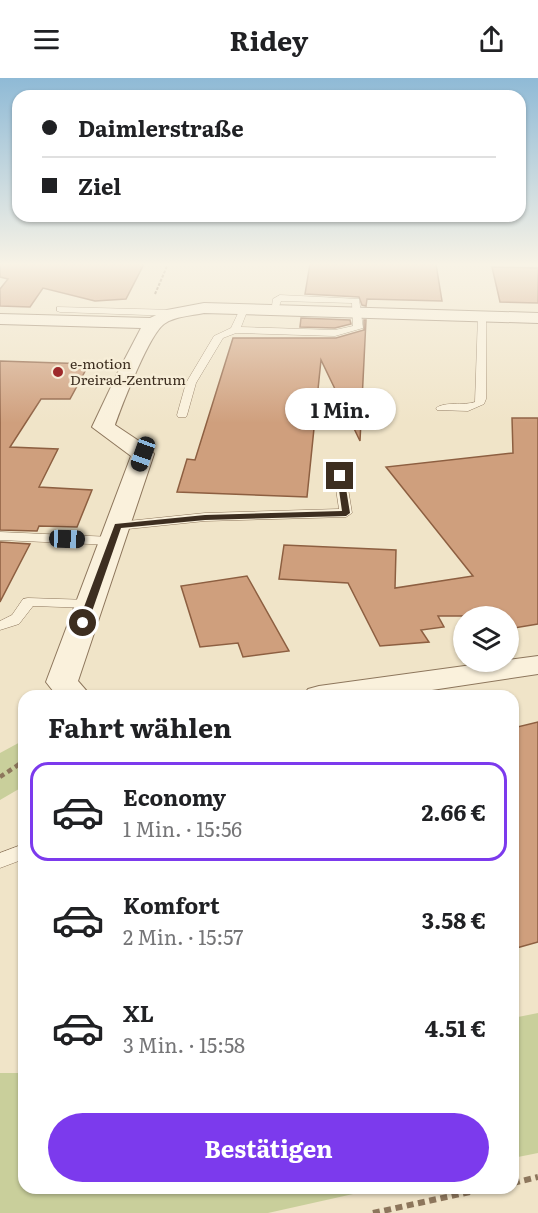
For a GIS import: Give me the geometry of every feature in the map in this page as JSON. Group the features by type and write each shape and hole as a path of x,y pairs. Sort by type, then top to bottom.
{"street":[{"path":"0,319 153,323 167,317"},
{"path":"509,317 538,318"},
{"path":"69,690 62,682 143,454 103,427 109,408 153,323"},
{"path":"406,690 538,664"}],"lane":[{"path":"235,330 241,317"},
{"path":"182,415 191,383 219,336 235,330 352,331 358,328 357,317"},
{"path":"441,408 468,408 479,404 481,399 482,317"},
{"path":"0,536 115,533 205,517 346,513 340,476"},
{"path":"0,626 16,621 22,615 28,602 90,604"},
{"path":"0,861 18,854"}],"path":[{"path":"0,777 18,765"},
{"path":"519,1182 538,1177"},
{"path":"373,1213 460,1194"}],"green space":[{"path":"18,743 18,790 0,800 0,753"},
{"path":"538,1013 538,1153 519,1157 519,1017"},
{"path":"0,1073 18,1073 18,1194 353,1194 268,1213 0,1213"}],"building":[{"path":"301,318 350,320 351,324 335,328 300,327"},
{"path":"364,320 366,320 360,441 321,360 307,497 177,492 187,459 195,460 233,338 336,338 364,330"},
{"path":"0,361 89,364 70,399 41,399 10,447 58,449 39,487 92,490 77,527 39,526 37,531 0,530"},
{"path":"512,418 538,418 538,624 519,627 519,606 453,606 453,616 438,616 444,627 421,630 429,642 380,646 348,583 279,579 284,545 396,550 395,588 473,576 386,467 513,453"},
{"path":"0,542 30,544 0,602"},
{"path":"247,576 289,651 243,657 238,643 200,647 181,586"},
{"path":"538,722 538,942 519,947 519,727"}],"place":[{"name":"e-motion Dreirad-Zentrum","path":"58,372"}],"route":[{"path":"83,623 118,526 205,517 346,513 340,476"}]}
